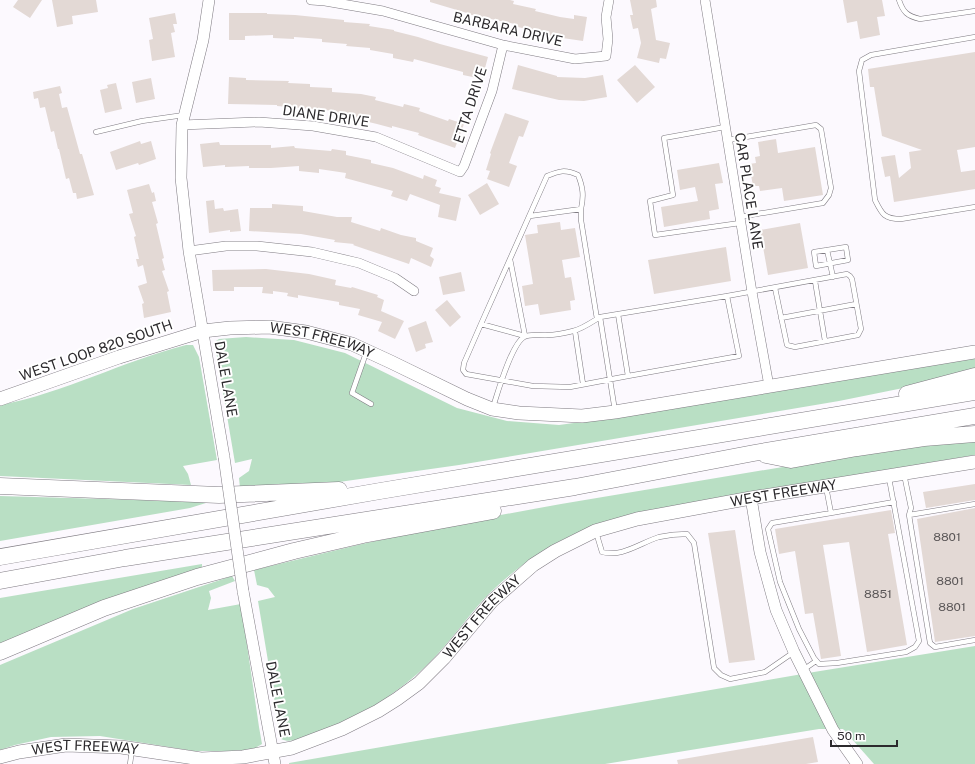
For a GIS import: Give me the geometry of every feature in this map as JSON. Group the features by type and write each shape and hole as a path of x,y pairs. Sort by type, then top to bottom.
{"highway":[{"path":"855,412 876,400 975,376"},
{"path":"0,557 380,491 975,392"},
{"path":"0,581 133,557 575,487 754,453 975,416"},
{"path":"754,453 791,460 916,439 975,434"},
{"path":"0,486 219,495 345,490 380,491"},
{"path":"0,652 104,608 197,578 294,551 355,537 532,503 575,487"},
{"path":"0,547 220,510 259,512"}],"main road":[{"name":"WEST FREEWAY","path":"203,331 230,328 269,327 306,332 352,344 467,399 493,409 518,413 582,416 615,412 975,352"},
{"name":"WEST LOOP 820 SOUTH","path":"0,399 111,360 203,331"},
{"name":"WEST FREEWAY","path":"0,757 19,752 66,745 95,745 201,759 243,757 274,758 292,748 342,729 378,711 397,699 419,683 444,658 492,602 533,565 555,551 595,531 637,518 904,472 975,462"}],"street":[{"name":"DALE LANE","path":"209,0 203,40 184,120 181,178 189,251 224,457 243,592 274,758"},
{"name":"BARBARA DRIVE","path":"311,0 383,11 503,45 575,59 606,56 608,39 606,17 609,0"},
{"name":"CAR PLACE LANE","path":"705,0 740,220 769,386"},
{"name":"ETTA DRIVE","path":"460,172 464,166 492,92 503,45"},
{"name":"DIANE DRIVE","path":"184,120 259,122 313,126 376,137 460,172"},
{"path":"189,251 226,246 257,246 312,252 359,264 395,278 414,291"},
{"path":"751,498 764,570 776,610 803,670 853,763"}],"lane":[{"path":"899,0 903,11 907,15 920,19 975,11"},
{"path":"975,37 871,54 862,60 859,71 875,200 882,214 890,219 901,220 975,207"},
{"path":"96,132 142,121 184,120"},
{"path":"725,127 664,138 674,195 650,201 655,235 823,203 829,195 831,188 820,129 816,125 727,140"},
{"path":"615,412 609,379 599,318 581,220 583,197 582,186 578,175 569,171 556,172 547,176 464,363 464,370 466,374 533,386 570,387 609,379 738,356 727,296"},
{"path":"530,216 581,209"},
{"path":"846,246 848,260 816,266 814,252 827,250 846,246"},
{"path":"827,250 833,277"},
{"path":"510,259 524,336"},
{"path":"481,324 524,336 536,334 547,335 575,330 599,318 618,314 775,288 847,274 850,276 861,329 858,335 790,347 787,345 775,288"},
{"path":"814,281 825,341"},
{"path":"781,318 856,304"},
{"path":"618,314 628,376"},
{"path":"575,330 583,384"},
{"path":"493,409 502,380 517,343 524,336"},
{"path":"367,351 352,393 371,404"},
{"path":"904,472 911,508 909,515 930,643 935,647 975,640"},
{"path":"889,475 894,502 919,641 915,646 906,652 837,663 819,664 814,658 799,629 780,582 768,529 772,523 894,502"},
{"path":"826,485 831,513"},
{"path":"909,515 975,504"},
{"path":"595,531 602,552 610,555 631,549 658,538 674,534 687,534 694,544 714,668 720,675 730,679 765,672 794,652"},
{"path":"803,670 816,661"},
{"path":"130,764 133,749"}],"green space":[{"path":"246,337 294,340 345,353 457,408 507,421 559,425 975,356 975,370 923,384 839,401 459,465 339,482 240,488 239,478 249,471 252,459 235,463 215,345 216,341 219,339"},
{"path":"186,345 193,345 199,357 217,460 183,466 188,474 191,485 0,476 0,405 47,393 139,359"},
{"path":"975,437 975,455 642,512 598,524 570,536 544,550 506,578 483,600 430,662 405,684 376,705 345,722 297,740 289,741 281,739 258,601 275,597 268,588 257,585 254,570 362,544 473,520 896,448"},
{"path":"0,496 209,502 190,508 0,541"},
{"path":"202,564 202,570 0,644 0,598"},
{"path":"232,576 235,581 209,591 211,598 208,610 241,604 262,744 252,750 194,751 100,736 51,737 0,750 0,665 133,609"},
{"path":"975,646 975,764 874,764 843,729 819,729 605,764 289,764 814,672"}],"building":[{"path":"18,0 42,0 30,18 13,7"},
{"path":"52,0 96,0 98,12 72,16 73,24 57,27"},
{"path":"430,0 510,0 514,1 513,4 536,9 535,11 560,17 574,19 574,15 587,17 583,41 542,35 542,33 514,26 515,24 467,14 430,2"},
{"path":"630,0 656,0 657,7 651,9 656,40 670,43 666,59 660,58 659,63 637,58 641,43 638,28 633,29 630,15 633,15"},
{"path":"843,0 882,0 885,16 877,17 880,35 860,39 857,21 847,23"},
{"path":"175,13 177,24 173,24 175,32 171,33 175,57 152,61 149,40 153,39 149,18"},
{"path":"229,13 295,15 370,24 369,26 394,30 488,57 482,79 463,75 463,72 414,59 413,62 393,58 393,54 370,50 370,48 322,42 322,39 294,37 294,39 273,38 273,35 245,36 245,40 229,40"},
{"path":"975,52 975,147 957,150 961,172 975,170 975,189 894,202 890,176 885,177 881,157 895,155 899,178 911,168 909,152 922,150 882,136 874,87 870,87 868,69"},
{"path":"518,65 557,77 585,78 603,75 607,97 584,101 559,100 512,89"},
{"path":"635,65 655,87 637,103 617,80"},
{"path":"229,77 246,78 246,80 289,81 288,83 310,84 310,87 332,88 332,92 361,94 376,97 375,100 403,107 404,104 420,108 419,111 448,121 449,119 464,124 455,148 418,135 419,133 356,119 356,117 336,116 336,111 277,105 228,104"},
{"path":"151,78 155,99 136,103 132,82"},
{"path":"116,83 122,109 105,113 100,90 108,88 107,85"},
{"path":"60,86 62,93 59,94 62,108 67,107 80,154 82,154 94,195 77,199 76,193 73,193 69,178 66,179 54,131 51,132 45,107 40,108 38,98 34,99 33,92"},
{"path":"505,113 529,121 523,137 519,136 509,163 517,166 509,187 487,179 490,171 486,170 491,154 490,153"},
{"path":"776,139 778,153 815,147 823,195 784,201 782,188 760,191 759,186 753,186 749,164 756,163 755,157 760,156 758,142"},
{"path":"140,141 141,144 151,141 156,159 139,165 138,163 116,170 110,152"},
{"path":"219,142 220,145 271,145 271,148 294,146 295,148 346,151 346,155 371,160 371,163 393,168 423,179 424,175 437,180 435,186 441,188 439,193 461,198 456,221 438,217 440,205 410,194 407,201 391,196 393,191 345,178 346,173 319,169 319,173 299,171 299,166 249,168 249,166 225,167 225,165 203,167 200,144"},
{"path":"719,163 723,183 715,184 719,209 709,211 710,219 664,227 661,207 698,201 695,187 680,190 677,170"},
{"path":"487,183 499,204 480,215 468,195"},
{"path":"149,184 152,193 154,192 156,201 152,202 158,223 156,224 164,258 162,259 165,270 162,271 169,291 167,292 171,312 144,318 142,304 144,303 138,286 147,283 143,265 138,267 136,259 139,259 134,237 136,236 129,214 133,213 127,190"},
{"path":"214,200 215,209 223,208 224,211 238,209 241,231 230,232 230,230 209,233 206,201"},
{"path":"272,204 303,206 303,211 337,217 352,217 351,222 380,231 381,228 401,235 416,238 416,241 433,248 430,256 434,259 431,267 411,258 409,264 353,245 354,244 334,242 335,240 301,234 249,231 250,208 272,208"},
{"path":"560,222 561,230 575,228 580,257 562,260 565,278 571,277 575,300 570,301 571,310 540,315 538,304 525,306 522,286 533,284 525,235 538,233 537,225"},
{"path":"800,223 808,268 768,275 760,230"},
{"path":"726,247 731,281 654,294 648,260"},
{"path":"266,269 309,274 336,280 335,285 352,287 378,295 377,297 384,300 381,311 404,321 395,339 378,331 382,322 358,315 360,309 339,305 339,302 298,295 298,298 287,296 288,293 273,291 273,294 262,293 263,287 234,287 234,291 213,291 212,270"},
{"path":"461,272 465,291 443,295 439,277"},
{"path":"447,300 461,317 450,327 435,310"},
{"path":"426,321 433,342 425,344 426,348 416,352 408,328"},
{"path":"975,484 975,500 926,508 923,492"},
{"path":"975,508 975,636 935,642 917,519"},
{"path":"891,510 895,533 888,534 907,645 867,652 849,542 823,545 841,656 821,659 813,613 805,614 795,551 779,554 775,529"},
{"path":"735,530 755,660 729,663 708,533"},
{"path":"813,737 818,762 806,764 678,764 677,760"}]}
